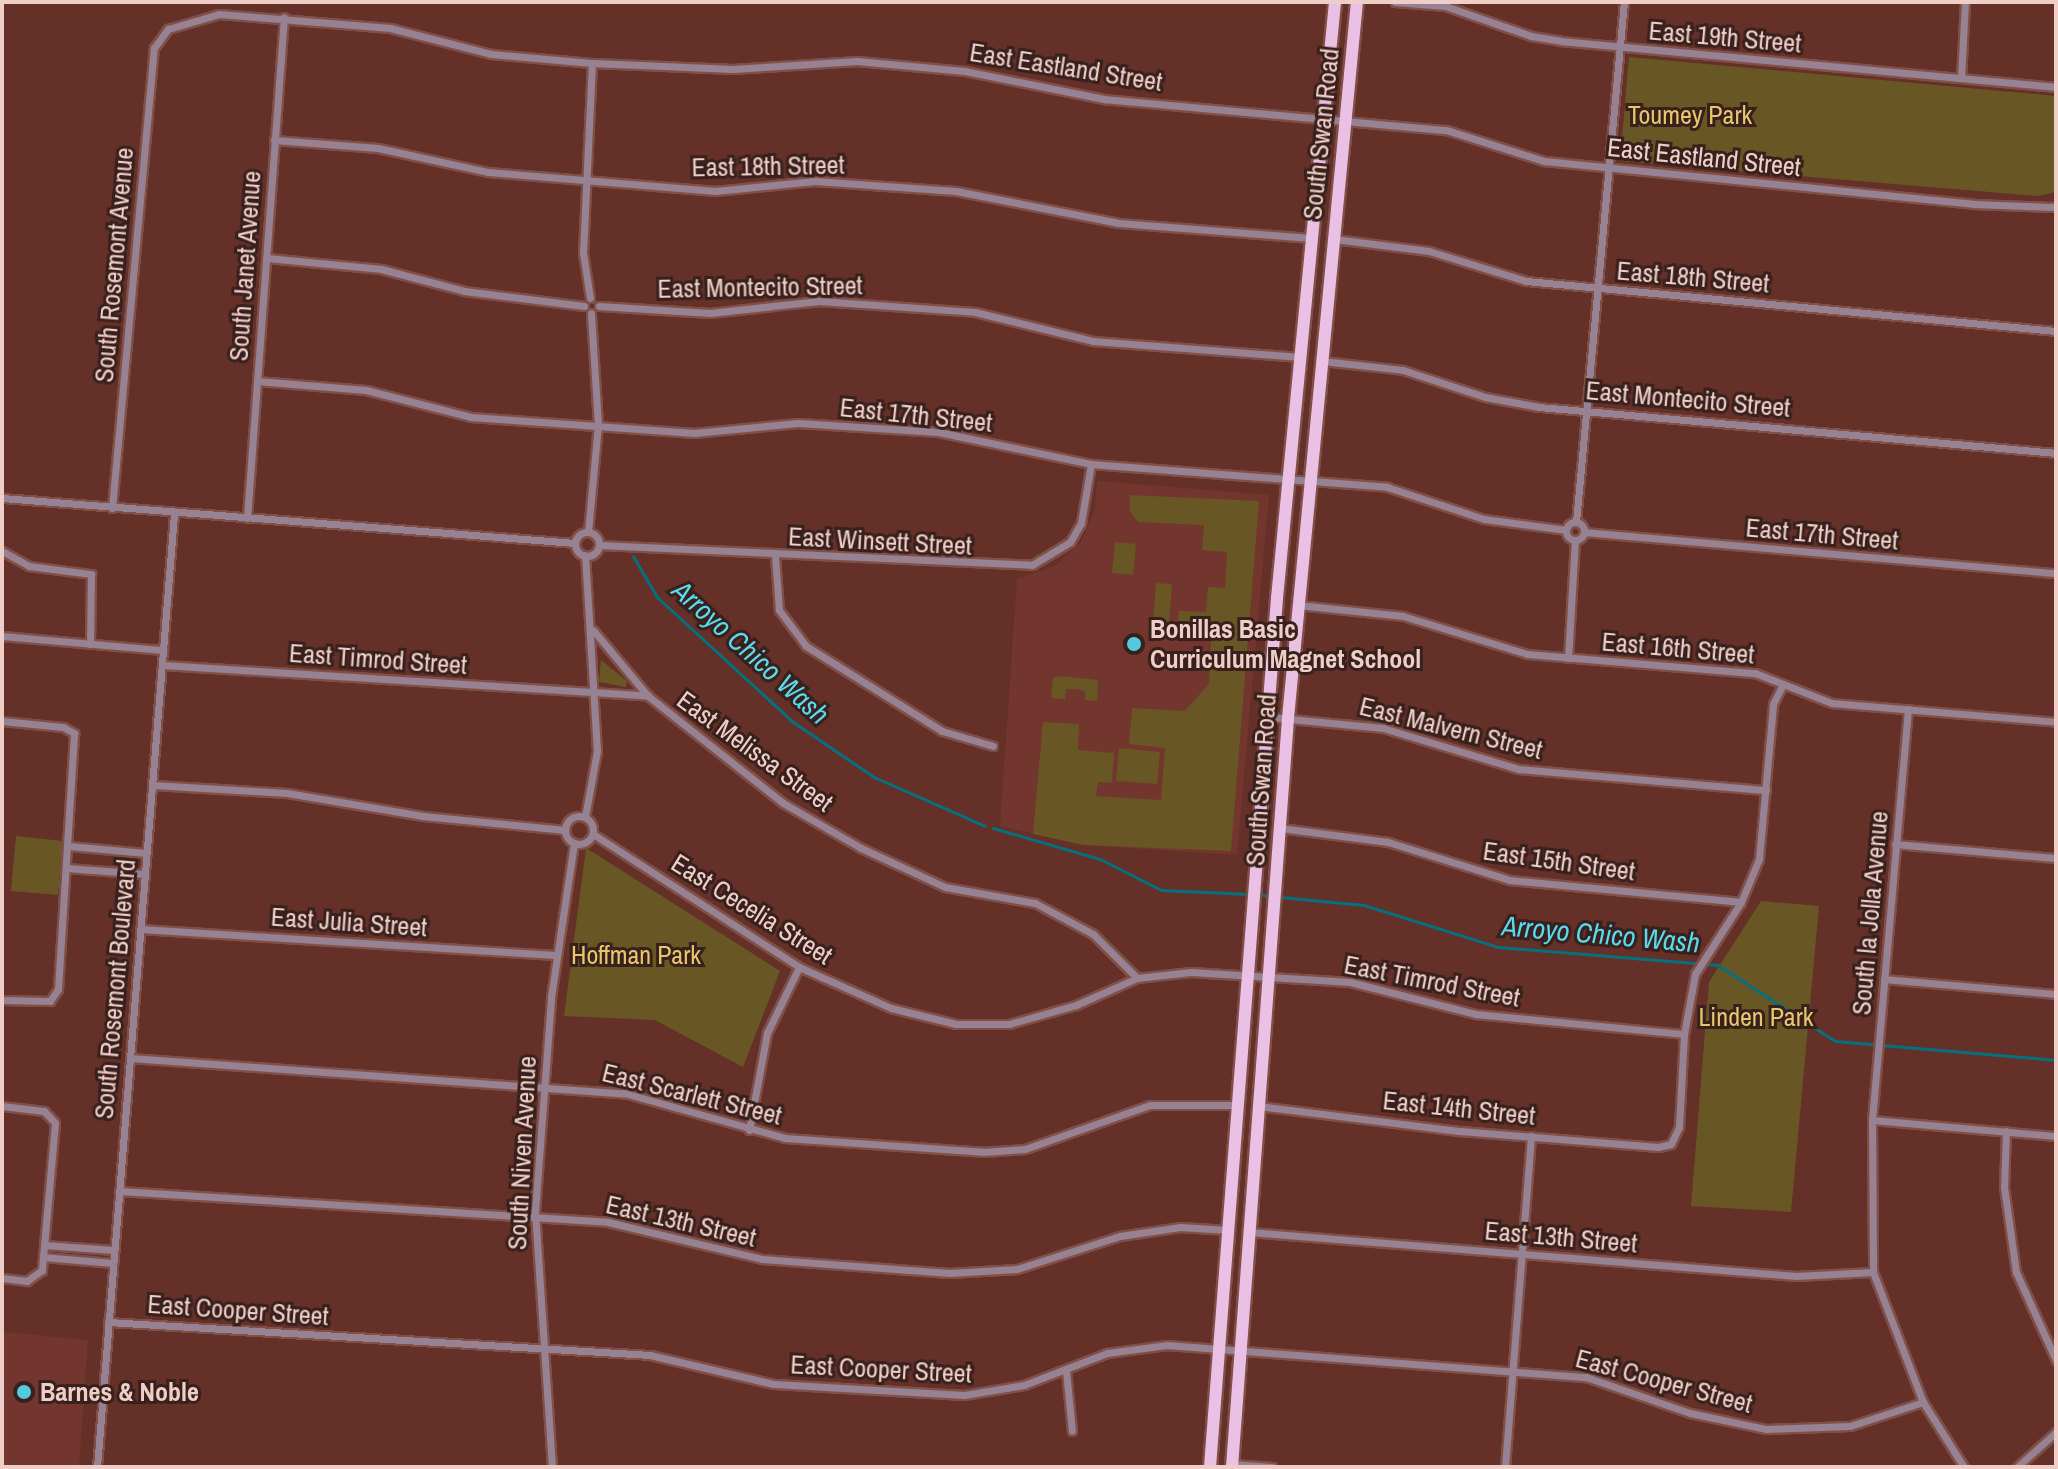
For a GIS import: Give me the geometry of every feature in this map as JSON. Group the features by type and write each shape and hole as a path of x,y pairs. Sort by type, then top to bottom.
{"main road":[{"name":"South Swan Road","path":"1210,1467 1247,974 1289,480 1335,2"},
{"name":"South Swan Road","path":"1232,1466 1246,1232 1308,480 1357,2"}],"street":[{"name":"East 19th Street","path":"1395,2 1445,6 1531,36 2056,87"},
{"path":"1568,658 1575,540 1584,532 1576,522 1624,2"},
{"path":"1961,78 1965,2"},
{"name":"East Eastland Street","path":"163,32 219,14 390,28 491,54 592,63 733,69 857,61 1006,76 1104,99 1324,116 1446,130 1532,159 1973,204 2056,207"},
{"name":"South Janet Avenue","path":"247,518 284,17"},
{"path":"154,24 163,32"},
{"name":"South Rosemont Avenue","path":"112,508 154,48 163,32"},
{"path":"591,313 599,306 590,298 583,253 592,63"},
{"name":"East 18th Street","path":"274,140 378,148 488,172 715,191 815,181 956,191 1119,223 1310,238"},
{"name":"East 18th Street","path":"1332,239 1429,251 1526,281 2056,331"},
{"path":"2,498 174,514 575,543 588,532 598,425 591,313 584,306 464,291 381,269 267,258"},
{"path":"584,306 590,298"},
{"name":"East Montecito Street","path":"599,306 710,313 819,301 975,312 1093,341 1300,357"},
{"name":"East Montecito Street","path":"1321,361 1403,370 1516,404 2056,453"},
{"name":"East 17th Street","path":"257,381 366,390 471,417 694,433 798,423 938,432 1091,464 1387,487 1484,519 1566,530"},
{"name":"East Winsett Street","path":"599,545 775,556 1032,565 1070,542 1081,523 1091,464"},
{"name":"South Rosemont Boulevard","path":"97,1467 174,514"},
{"path":"1575,540 1566,530 1576,522"},
{"path":"585,555 599,545 588,532"},
{"name":"East 17th Street","path":"1584,532 2056,573"},
{"path":"153,785 287,793 423,816 565,830 574,843 586,843 593,834 585,817 597,751 592,693 592,629 585,555 575,543"},
{"path":"2,551 29,566 91,574 90,644"},
{"path":"775,556 779,610 806,646 942,731 993,746"},
{"name":"East 16th Street","path":"1298,605 1403,616 1490,646 1568,658 1743,671 1832,703 2056,722"},
{"name":"East Melissa Street","path":"592,629 648,696 783,803 861,848 945,887 1035,903 1093,934 1137,978"},
{"path":"2,636 163,650"},
{"name":"East Timrod Street","path":"162,665 592,693"},
{"path":"1684,1034 1695,974 1741,902 1759,859 1773,704 1783,684"},
{"name":"East Melissa Street","path":"592,693 648,696"},
{"name":"South la Jolla Avenue","path":"1873,1272 1872,1120 1908,709"},
{"name":"East Malvern Street","path":"1269,717 1383,728 1519,769 1766,790"},
{"path":"2,721 77,731 58,989 53,1004 2,1000"},
{"path":"565,830 573,817 585,817"},
{"name":"East 15th Street","path":"1279,828 1388,842 1510,880 1741,902"},
{"name":"East Cecelia Street","path":"593,834 799,967 891,1008 956,1024 1009,1024 1137,978 1191,972 1268,976"},
{"name":"South Niven Avenue","path":"552,1467 535,1217 555,955 574,843"},
{"path":"1895,844 2056,858"},
{"path":"69,846 146,853"},
{"path":"67,868 145,874"},
{"name":"East Julia Street","path":"140,929 555,955"},
{"path":"749,1130 759,1059 774,1010 799,967"},
{"name":"East Timrod Street","path":"1268,976 1350,982 1501,1018 1684,1034"},
{"path":"1884,979 2056,994"},
{"name":"East 14th Street","path":"1256,1106 1658,1147 1677,1137 1684,1034"},
{"name":"East Scarlett Street","path":"130,1058 624,1093 785,1138 983,1152 1025,1149 1150,1105 1238,1105"},
{"path":"2,1106 44,1111 55,1123 43,1257 36,1278 2,1278"},
{"path":"1872,1120 2056,1136"},
{"path":"2006,1131 2004,1187 2016,1272 2056,1360"},
{"path":"1505,1467 1531,1136"},
{"name":"East 13th Street","path":"119,1191 624,1225 787,1263 949,1273 1017,1269 1120,1236 1180,1227 1228,1230"},
{"name":"East 13th Street","path":"1246,1232 1796,1276 1873,1272"},
{"path":"44,1245 114,1250"},
{"path":"43,1257 113,1263"},
{"path":"1873,1272 1923,1402 1964,1467"},
{"name":"East Cooper Street","path":"108,1322 650,1355 774,1384 964,1395 1024,1385 1107,1353 1167,1345 1515,1368 1586,1377 1690,1413 1766,1429 1850,1426 1923,1402"},
{"path":"1066,1371 1072,1431"},
{"path":"2017,1467 2056,1432"},
{"path":"1232,1466 1272,1467"}],"shaded area":[{"name":"Bonillas Basic Curriculum Magnet School","path":"1097,481 1269,495 1237,855 1083,845 1000,826 1017,579 1055,566 1081,542 1095,510"},
{"path":"2,1332 88,1340 79,1467 2,1467"}],"green space":[{"name":"Toumey Park","path":"1629,57 2056,96 2056,192 2038,196 1620,161"},
{"path":"1130,495 1259,501 1231,851 1083,845 1033,834 1043,722 1079,724 1078,750 1114,753 1112,783 1098,782 1096,796 1161,800 1165,748 1129,744 1132,708 1185,711 1209,684 1211,637 1176,635 1179,611 1206,612 1208,587 1225,588 1227,552 1202,550 1204,525 1138,522 1130,511"},
{"path":"1115,542 1136,544 1133,575 1112,573"},
{"path":"1156,583 1172,584 1169,623 1153,622"},
{"path":"601,660 627,681 626,687 599,682"},
{"path":"1053,678 1098,680 1097,701 1085,700 1085,691 1076,689 1066,689 1065,699 1051,698"},
{"path":"1119,748 1160,752 1157,784 1116,781"},
{"path":"16,836 63,841 58,895 11,891"},
{"name":"Hoffman Park","path":"586,848 780,971 743,1067 655,1020 564,1016"},
{"name":"Linden Park","path":"1761,901 1819,906 1791,1212 1691,1206 1709,982"}],"waterway":[{"name":"Arroyo Chico Wash","path":"633,556 657,597 793,722 874,777 985,826"},
{"name":"Arroyo Chico Wash","path":"993,828 1100,859 1161,890 1249,894"},
{"name":"Arroyo Chico Wash","path":"1256,894 1273,896"},
{"name":"Arroyo Chico Wash","path":"1280,897 1364,905 1498,947 1718,965 1835,1041 2056,1060"}],"place":[{"name":"Bonillas Basic Curriculum Magnet School","path":"1134,644"},
{"name":"Barnes & Noble","path":"24,1392"}]}
